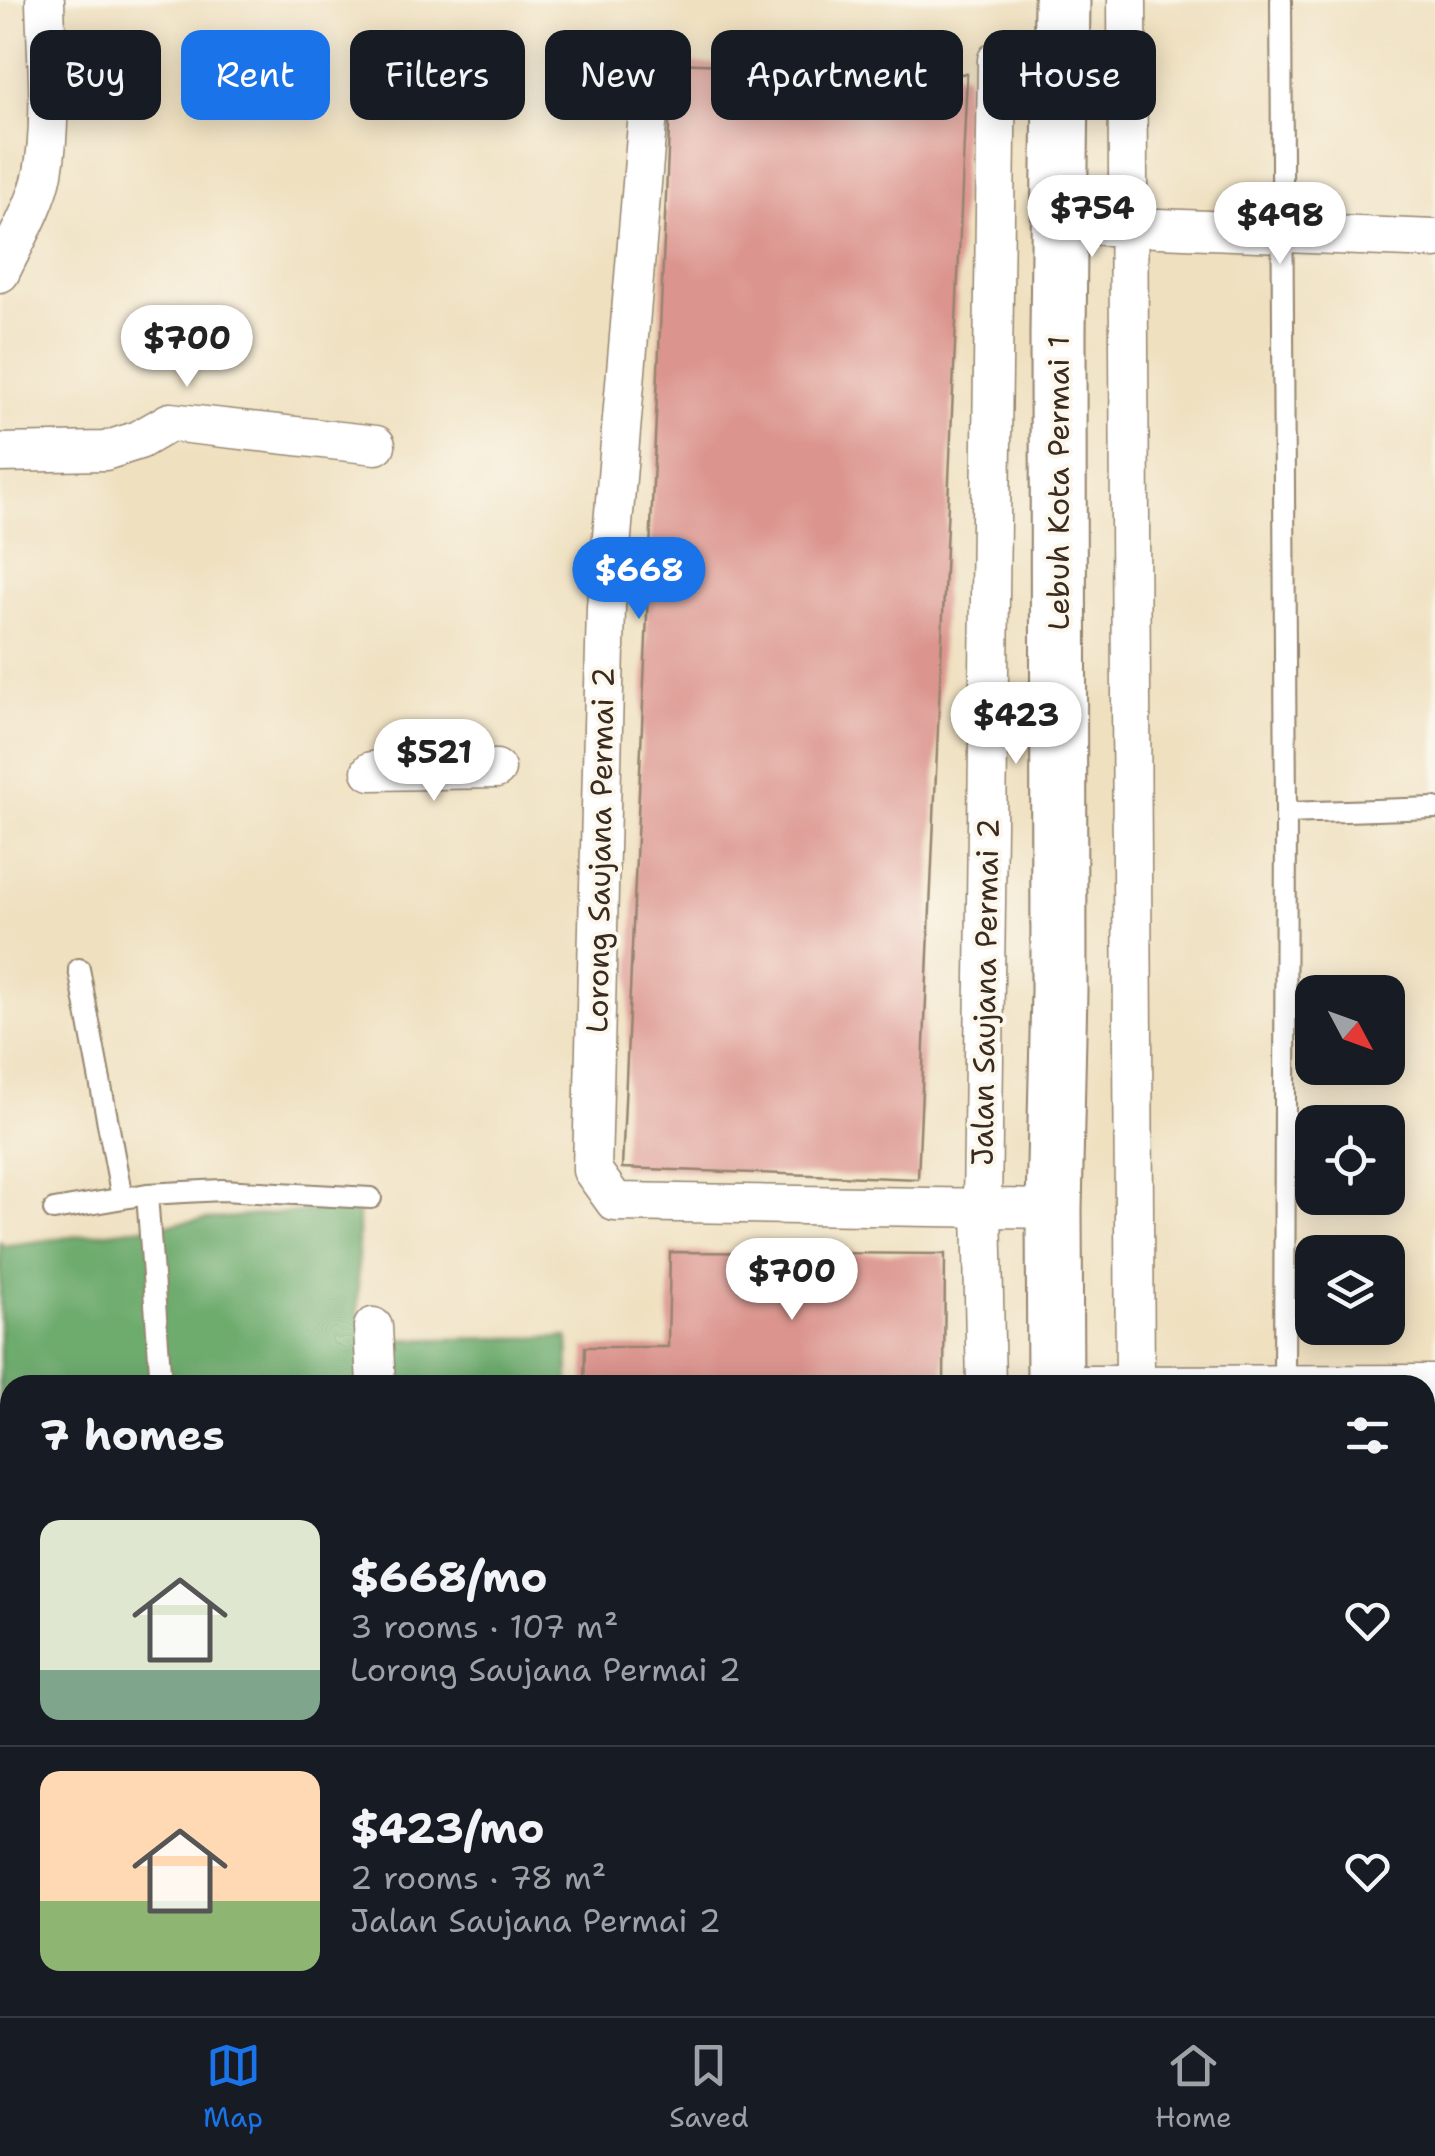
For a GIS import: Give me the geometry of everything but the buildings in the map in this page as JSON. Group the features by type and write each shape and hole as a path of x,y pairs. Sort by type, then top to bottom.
{"street":[{"path":"0,274 43,174 47,111 45,0"},
{"name":"Lebuh Kota Permai 1","path":"1056,1375 1062,0"},
{"path":"1128,0 1134,1375"},
{"name":"Lorong Saujana Permai 2","path":"647,120 606,607 592,1170 615,1202 1054,1209"},
{"name":"Jalan Saujana Permai 2","path":"986,1375 982,1209 996,120"},
{"path":"1059,224 1435,239"},
{"path":"0,452 106,451 139,440 170,422 376,444"},
{"path":"371,771 496,769"},
{"path":"374,1328 376,1375"}],"lane":[{"path":"1281,0 1286,813 1284,1375"},
{"path":"1286,813 1435,808"},
{"path":"79,970 122,1198"},
{"path":"54,1210 148,1194 222,1190 371,1198"},
{"path":"148,1194 160,1375"}],"green space":[{"path":"358,1207 358,1314 379,1340 568,1337 569,1375 0,1375 0,1240 2,1246 201,1220"}]}
